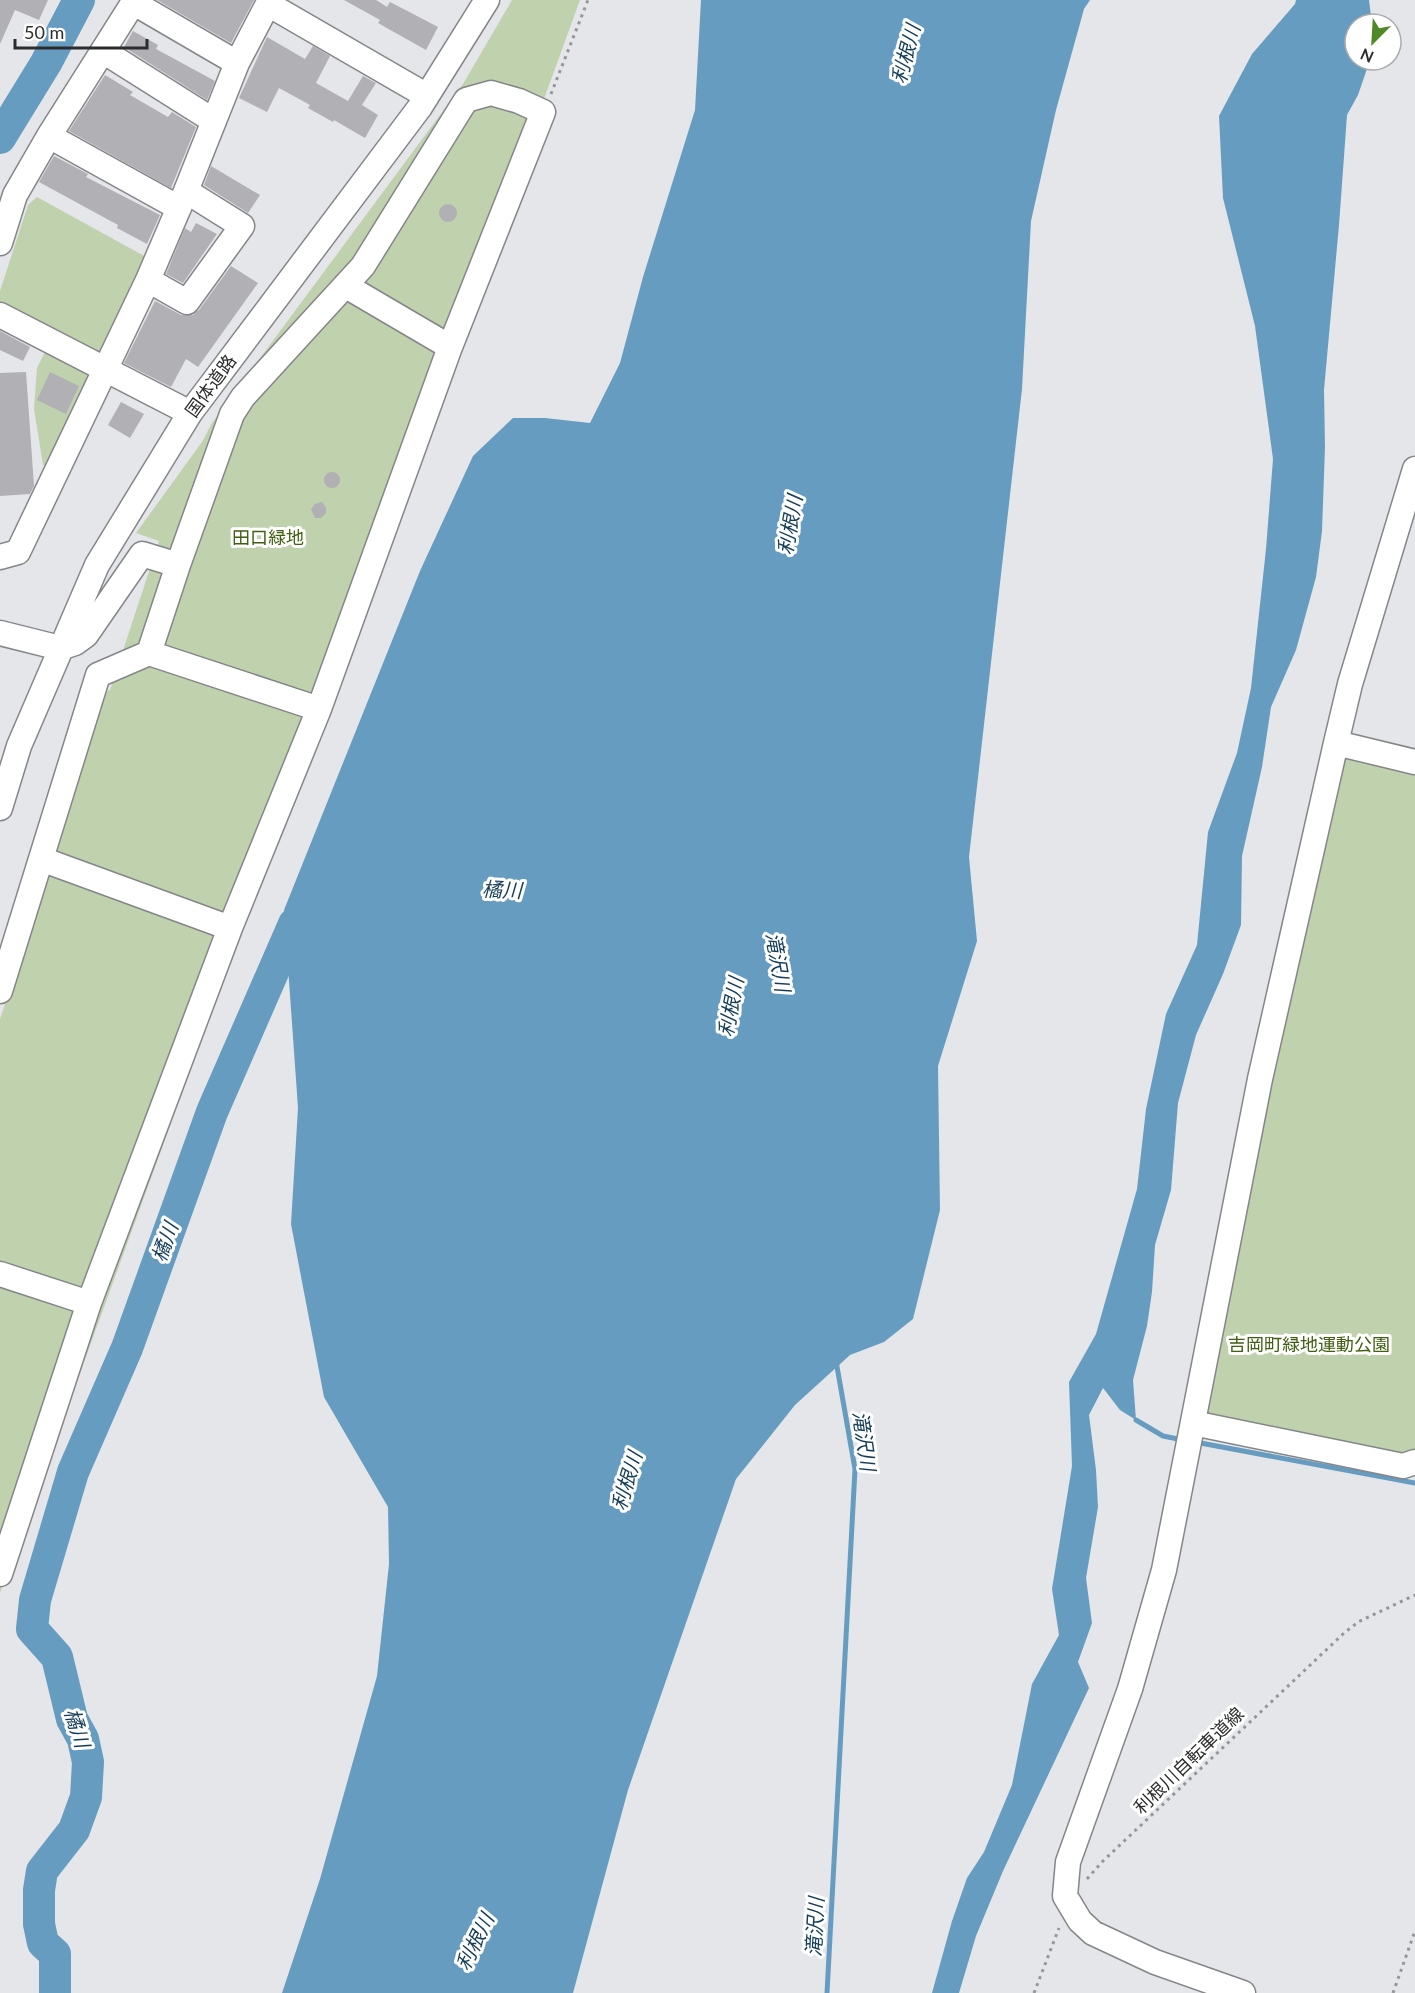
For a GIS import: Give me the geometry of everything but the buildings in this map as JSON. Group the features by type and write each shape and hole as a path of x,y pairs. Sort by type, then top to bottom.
{"street":[{"name":"国体道路","path":"0,808 19,746 97,565 190,413 427,96 487,0"},
{"path":"0,243 15,195 49,136 134,2 237,63"},
{"path":"0,557 18,552 148,280 183,200 237,63 269,2 427,96"},
{"path":"103,51 213,122"},
{"path":"1,1568 89,1303 230,928 319,709 450,346 543,112 519,101 491,93 466,100 363,266 243,397 232,414 149,653"},
{"path":"49,136 242,226 187,302 148,280"},
{"path":"346,286 450,346"},
{"path":"0,315 190,413"},
{"path":"1243,1993 1155,1962 1093,1933 1080,1921 1065,1896 1068,1862 1130,1689 1161,1581 1260,1079 1336,743 1350,684 1415,469"},
{"path":"1,627 60,648 75,643 86,635 142,554 178,565"},
{"path":"0,991 98,675 149,653 319,709"},
{"path":"1336,743 1415,762"},
{"path":"41,859 230,928"},
{"path":"0,1274 89,1303"},
{"path":"1193,1423 1403,1466 1415,1462"}],"path":[{"path":"543,112 588,0"},
{"name":"利根川自転車道線","path":"1034,1993 1069,1905 1078,1889 1102,1862 1343,1634 1358,1622 1415,1595"},
{"path":"1394,1993 1415,1931"}],"green space":[{"name":"田口緑地","path":"512,0 580,0 0,1593 0,1019 56,851 103,693 110,690 159,541 136,533 202,442 212,423 463,84"},
{"path":"37,197 146,257 100,355 0,303 0,291 28,205"},
{"path":"47,348 94,372 50,468 43,465 34,409 37,368"},
{"name":"吉岡町緑地運動公園","path":"1330,737 1415,756 1415,1475 1186,1431"}],"water":[{"name":"利根川","path":"701,0 1090,0 1084,9 1056,110 1031,221 1022,389 969,857 977,941 938,1066 940,1210 913,1319 884,1342 850,1355 795,1405 736,1479 628,1790 573,1993 282,1993 320,1879 377,1676 389,1564 388,1507 324,1397 291,1224 298,1108 284,910 420,571 473,456 513,418 545,418 590,423 620,363 643,277 695,110"},
{"path":"1296,0 1369,0 1370,12 1343,12 1343,72 1366,72 1358,95 1347,115 1324,390 1325,447 1322,531 1316,577 1296,650 1271,707 1262,767 1242,856 1241,925 1223,974 1196,1035 1178,1103 1171,1190 1155,1245 1147,1326 1133,1380 1136,1420 1120,1410 1103,1388 1089,1415 1098,1507 1086,1578 1092,1623 1078,1662 1089,1688 1003,1871 976,1936 959,1993 932,1993 952,1921 967,1878 984,1852 1012,1785 1032,1684 1059,1635 1052,1589 1072,1466 1069,1382 1096,1334 1137,1189 1146,1109 1166,1014 1197,945 1208,832 1237,753 1251,688 1273,459 1255,326 1223,198 1219,116 1252,54"}],"waterway":[{"path":"0,138 46,63 79,0"},
{"name":"橘川","path":"55,1993 55,1954 43,1943 39,1924 39,1890 42,1871 74,1830 86,1797 88,1762 83,1739 72,1719 57,1657 32,1629 35,1600 73,1472 127,1348 212,1112 294,924 318,916"},
{"name":"滝沢川","path":"827,1993 855,1469 836,1361"},
{"path":"1136,1420 1163,1436 1183,1440"},
{"path":"1195,1442 1415,1483"}]}
